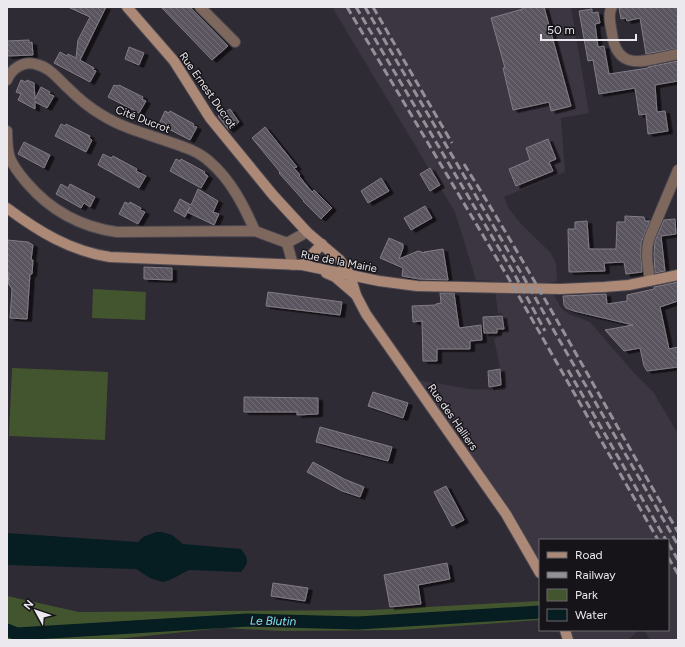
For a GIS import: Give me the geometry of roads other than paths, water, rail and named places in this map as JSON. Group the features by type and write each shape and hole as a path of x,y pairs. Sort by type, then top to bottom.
{"main road":[{"name":"Rue Ernest Ducrot","path":"127,7 174,61 210,118 273,195 304,228 340,260 350,274"},
{"name":"Rue de la Mairie","path":"7,208 28,223 63,244 95,255 130,259 297,265 350,274 379,281 418,286 562,289 629,285 678,274"},
{"path":"297,265 322,244"},
{"path":"319,269 335,278 356,295"},
{"name":"Rue des Halliers","path":"350,274 356,295 373,324 506,514 539,571"}],"street":[{"path":"200,7 234,42"},
{"path":"612,7 610,16 614,44 616,51 623,58 630,61 638,61 678,54"},
{"name":"Cité Ducrot","path":"7,80 11,71 16,67 30,62 37,64 52,72 79,98 102,115 128,128 193,150 212,163 222,174 234,191 255,231"},
{"path":"7,131 10,158 22,177 33,190 53,208 86,226 117,232 255,231 287,243 297,265"},
{"path":"650,281 647,253 649,239 678,170"},
{"path":"287,243 304,228"}],"water":[{"path":"156,532 172,535 183,544 241,549 247,558 246,566 241,572 189,570 163,582 150,578 136,569 7,565 7,533 138,542 143,537"}],"waterway":[{"name":"Le Blutin","path":"7,630 17,634 248,620 358,623 539,612"}],"railway":[{"path":"347,7 509,279 657,539"},
{"path":"356,7 516,277 545,331"},
{"path":"365,7 678,545"},
{"path":"373,7 452,143"},
{"path":"464,164 546,301 678,532"},
{"path":"568,370 665,539"},
{"path":"669,545 678,560"},
{"path":"669,559 678,574"}]}
